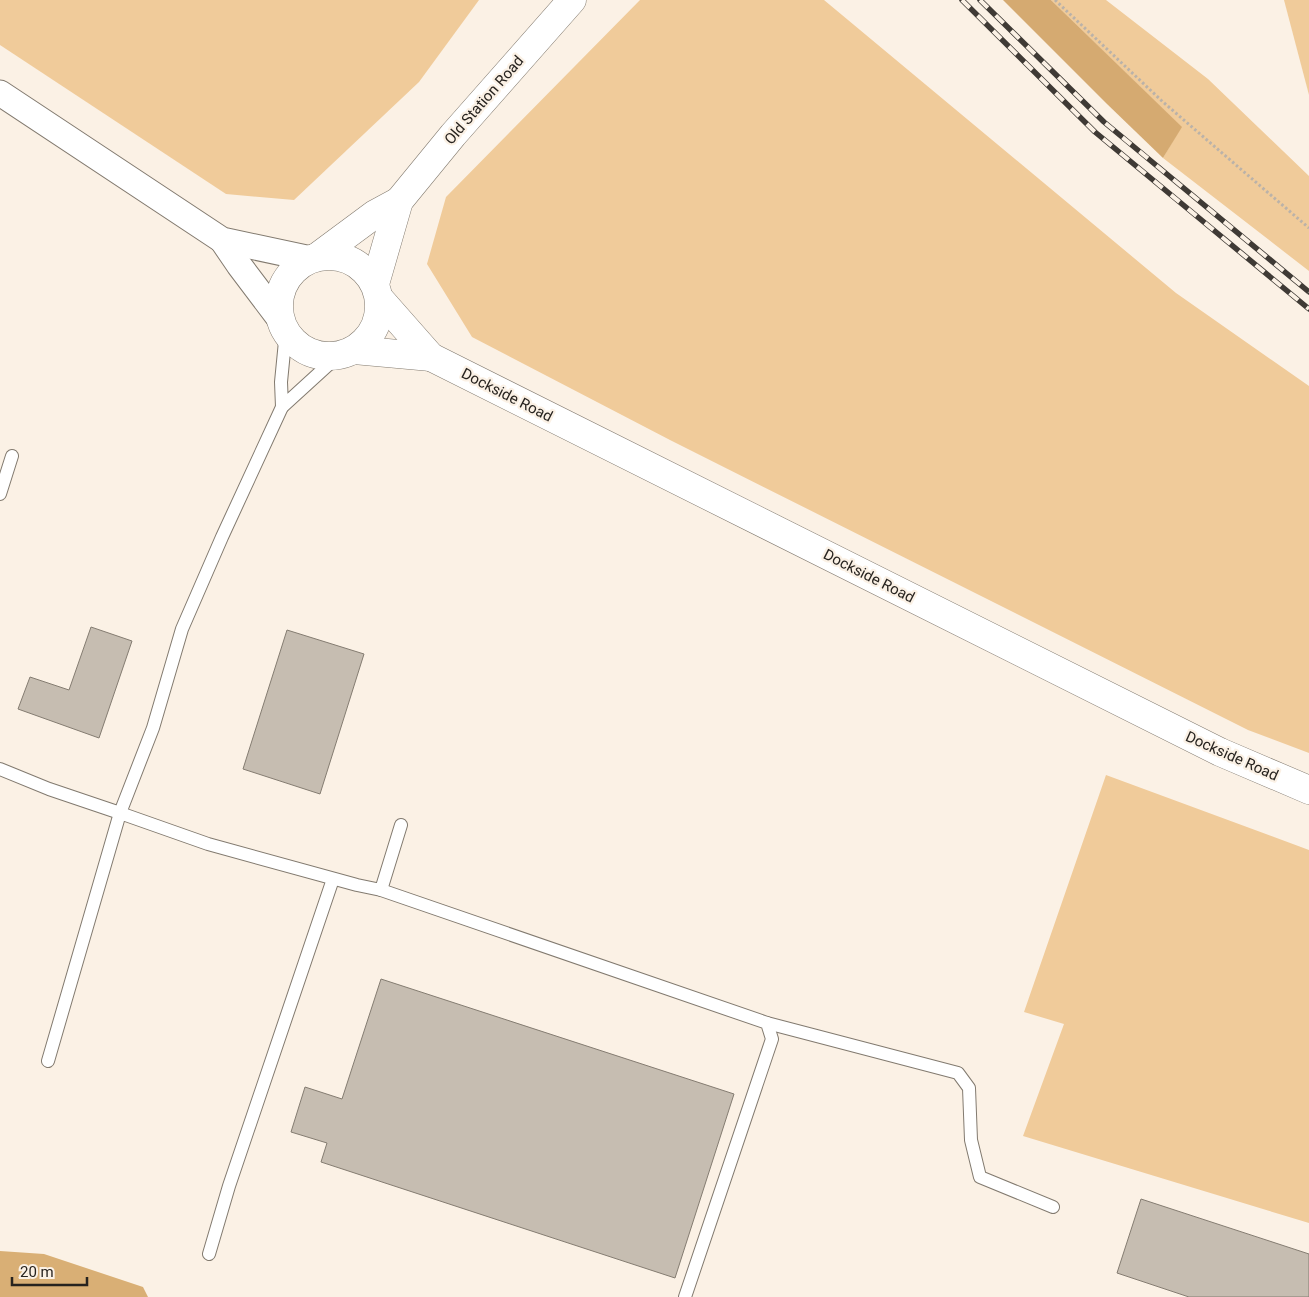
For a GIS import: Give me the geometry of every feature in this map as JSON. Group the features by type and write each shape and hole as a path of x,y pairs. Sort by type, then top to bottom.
{"main road":[{"name":"Old Station Road","path":"314,258 375,214 399,202 453,135 572,0"},
{"name":"Old Station Road","path":"377,291 399,202"},
{"path":"334,255 351,260 365,270 377,291 379,313 374,328 366,340 347,352 324,356 309,351 296,343 284,326 280,307 281,291 288,278 298,266 314,258 334,255"},
{"name":"Dockside Road","path":"377,291 431,357"},
{"name":"Dockside Road","path":"347,352 431,357 1220,752 1309,790"}],"street":[{"path":"0,93 222,240 284,326"},
{"path":"222,240 314,258"}],"lane":[{"path":"282,407 281,382 284,326"},
{"path":"48,1061 120,813 153,728 182,629 282,407 347,352"},
{"path":"0,494 12,456"},
{"path":"0,769 49,789 208,844 333,879 381,890 766,1023 958,1073 969,1088 971,1140 980,1177 1052,1207"},
{"path":"381,890 400,825"},
{"path":"209,1254 229,1186 333,879"},
{"path":"685,1297 772,1039 766,1023"}],"path":[{"path":"1055,0 1163,102 1309,228"}],"shaded area":[{"path":"0,0 479,0 419,82 294,200 226,194 0,45"},
{"path":"640,0 824,0 1176,293 1309,386 1309,753 1248,730 670,440 472,337 427,264 446,197"},
{"path":"1003,0 1051,0 1182,127 1163,158 1107,104"},
{"path":"1051,0 1106,0 1208,79 1309,176 1309,271 1163,158 1181,127"},
{"path":"1284,0 1309,0 1309,95"},
{"path":"1106,775 1309,850 1309,1223 1023,1136 1064,1024 1024,1012"},
{"path":"0,1251 44,1254 143,1287 148,1297 0,1297"}],"building":[{"path":"91,627 132,641 99,738 18,709 30,677 69,690"},
{"path":"287,630 364,654 320,794 243,769"},
{"path":"381,979 734,1094 675,1278 321,1162 327,1143 291,1132 305,1087 342,1099"},
{"path":"1141,1199 1309,1254 1309,1297 1189,1297 1117,1273"}],"railway":[{"path":"962,0 1095,132 1309,309"},
{"path":"980,0 1104,122 1309,292"}]}
